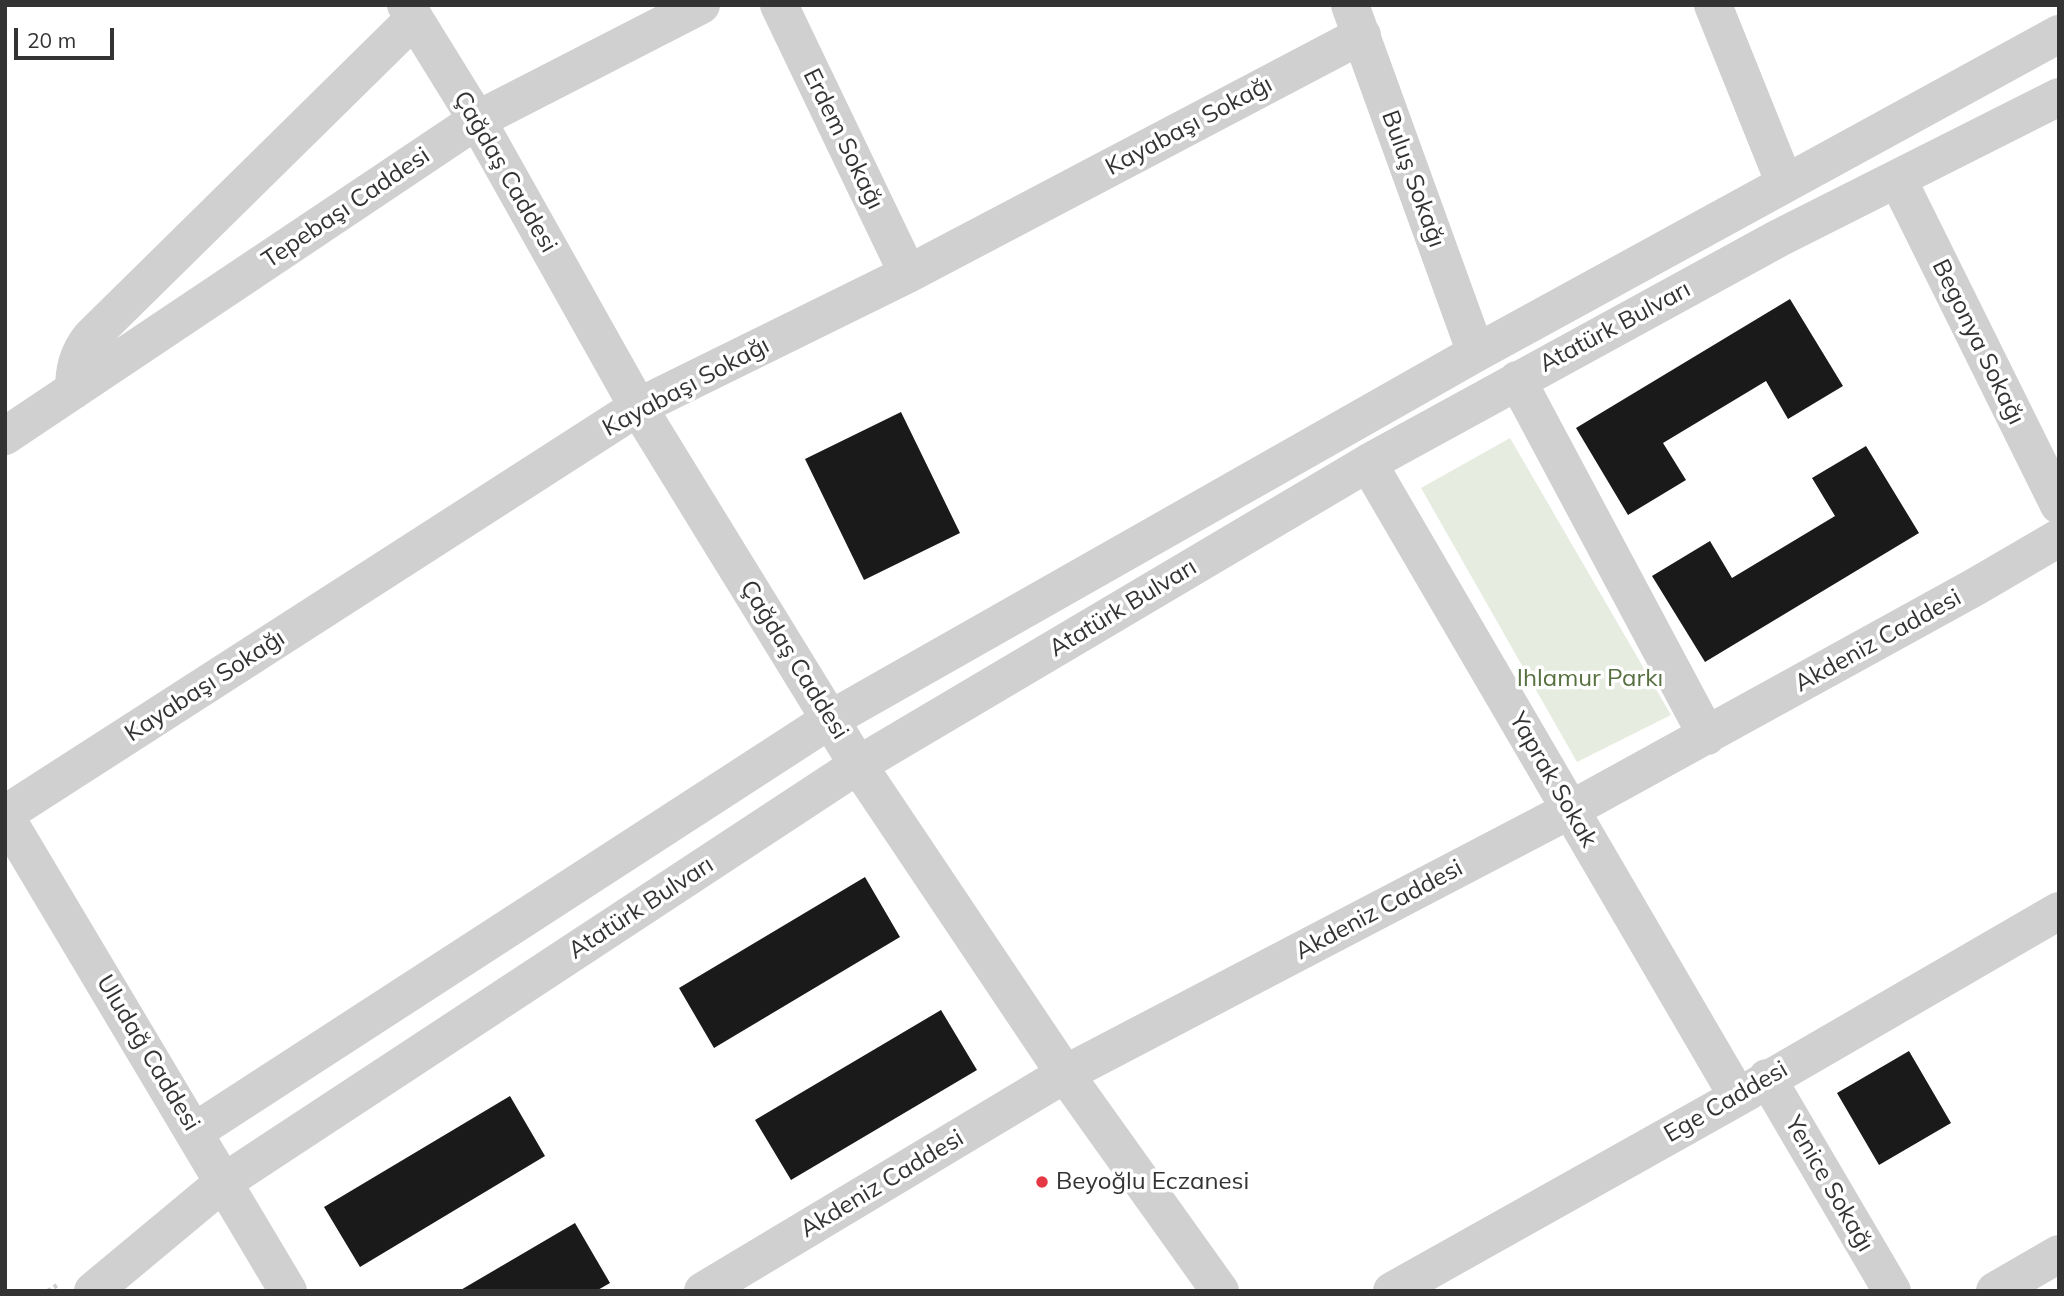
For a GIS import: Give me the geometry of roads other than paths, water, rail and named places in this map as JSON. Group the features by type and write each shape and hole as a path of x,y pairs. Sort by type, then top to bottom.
{"street":[{"name":"Tepebaşı Caddesi","path":"5,436 477,120 701,5"},
{"name":"Erdem Sokağı","path":"779,5 908,274"},
{"path":"1713,5 1785,184"},
{"name":"Çağdaş Caddesi","path":"410,12 477,120 638,407 858,765 1065,1074 1220,1291"},
{"path":"74,390 78,359 91,337 410,12"},
{"name":"Kayabaşı Sokağı","path":"5,815 638,407 908,274 1356,20"},
{"name":"Buluş Sokağı","path":"1356,20 1476,353"},
{"path":"194,1132 831,719 1476,353 2059,34"},
{"name":"Atatürk Bulvarı","path":"93,1291 223,1182 858,765 1368,463 1517,380 1779,239 2059,97"},
{"name":"Begonya Sokağı","path":"1898,180 2059,505"},
{"path":"1517,380 1707,736"},
{"name":"Yaprak Sokak","path":"1368,463 1570,810 1752,1088"},
{"name":"Akdeniz Caddesi","path":"703,1291 1065,1074 1707,736 1975,587 2059,537"},
{"name":"Uludağ Caddesi","path":"5,815 288,1291"},
{"name":"Ege Caddesi","path":"1392,1291 2059,911"},
{"name":"Yenice Sokağı","path":"1752,1088 1892,1291"},
{"path":"1995,1291 2059,1254"}],"place":[{"name":"Beyoğlu Eczanesi","path":"1042,1182"}],"park label":[{"name":"Ihlamur Parkı","path":"1590,679"}]}
